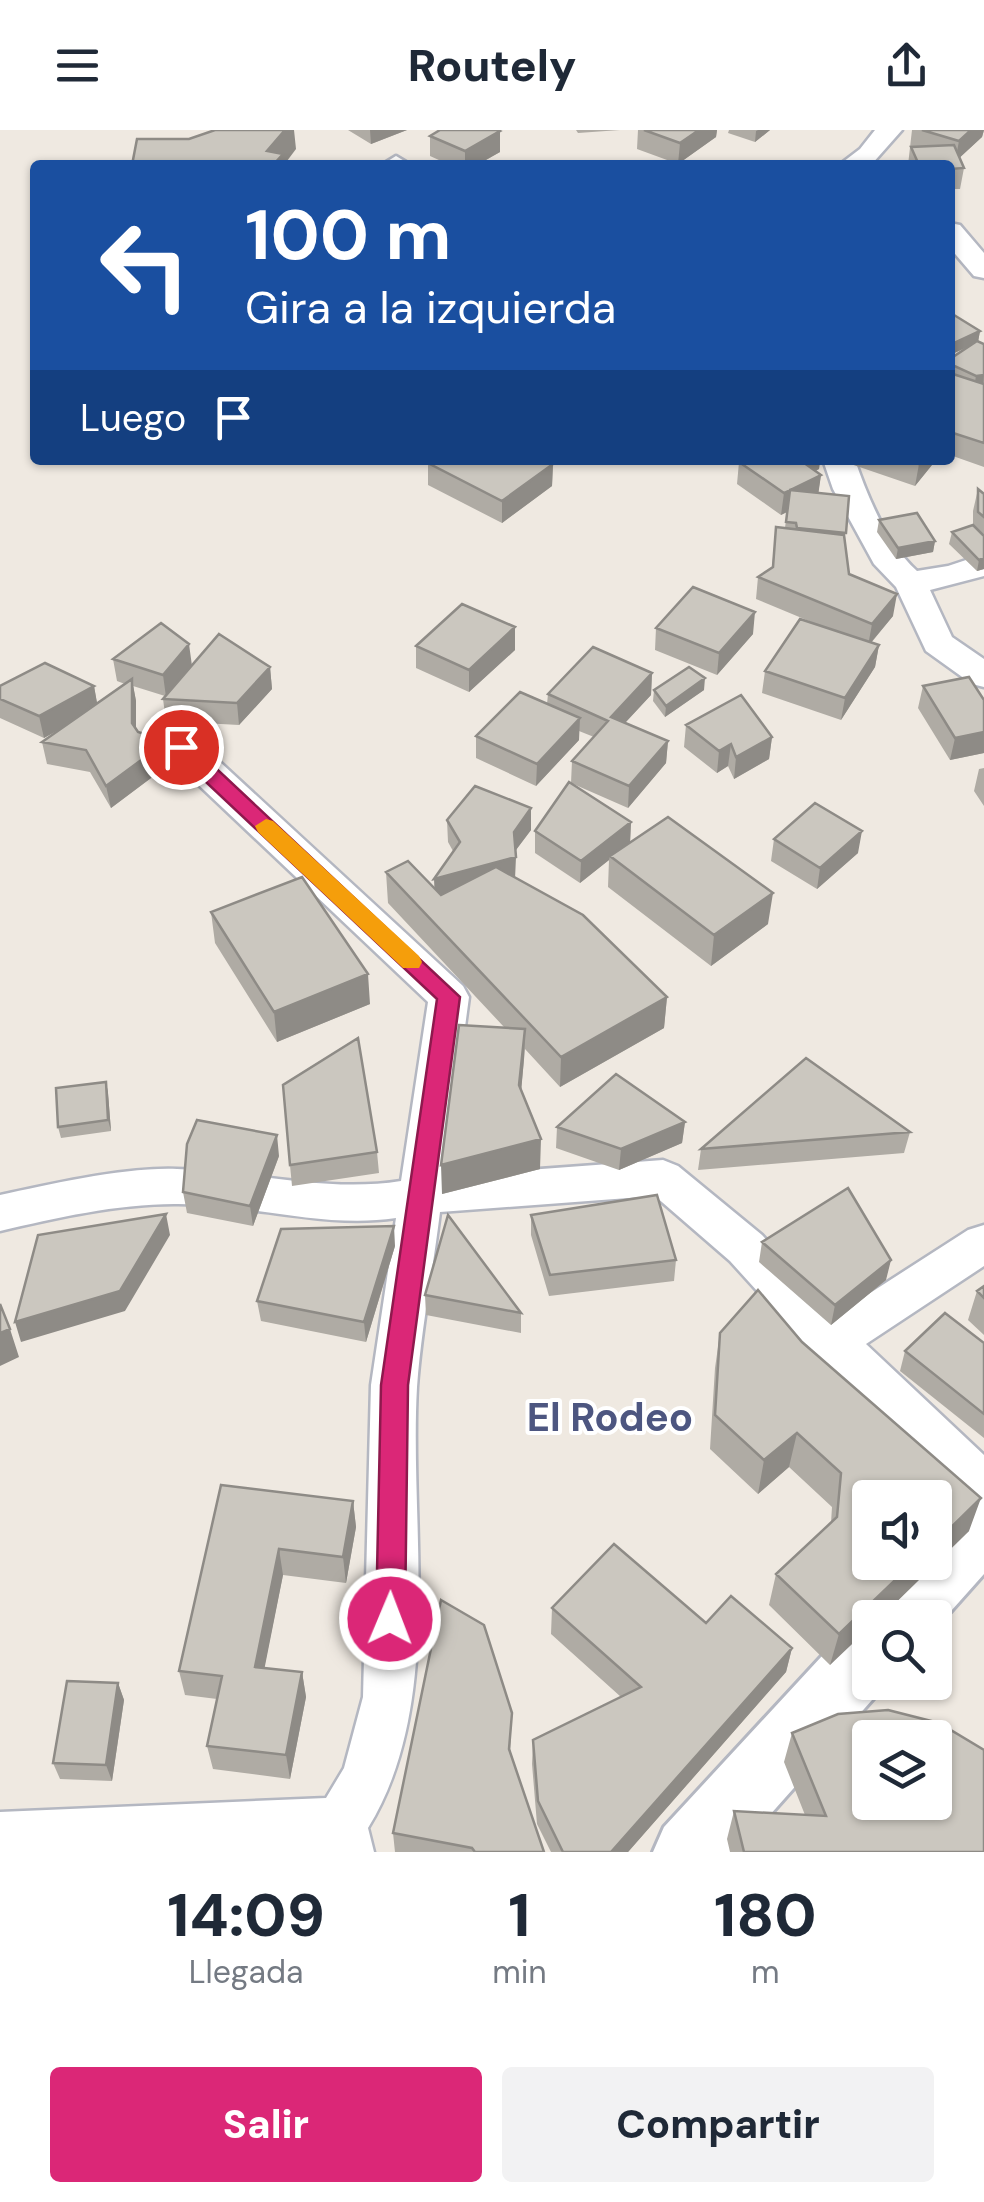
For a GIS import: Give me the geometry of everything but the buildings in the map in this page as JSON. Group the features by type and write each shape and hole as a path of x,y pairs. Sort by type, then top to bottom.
{"street":[{"path":"869,160 889,130"},
{"path":"955,237 984,270"},
{"path":"841,465 849,489 890,564 910,582 938,643 984,676"},
{"path":"910,582 954,576 984,564"},
{"path":"0,1839 343,1838 368,1779 389,1696 394,1385 449,997 181,747"},
{"path":"0,1213 54,1200 174,1186 362,1205 420,1196 663,1178 746,1248 832,1342 984,1486"},
{"path":"832,1342 984,1244"},
{"path":"918,1600 984,1528"},
{"path":"690,1852 852,1673"}],"slow traffic":[{"path":"266,826 411,962"}],"district":[{"name":"El Rodeo","path":"610,1417"}],"route":[{"path":"181,747 449,997 394,1385 390,1619"}]}
